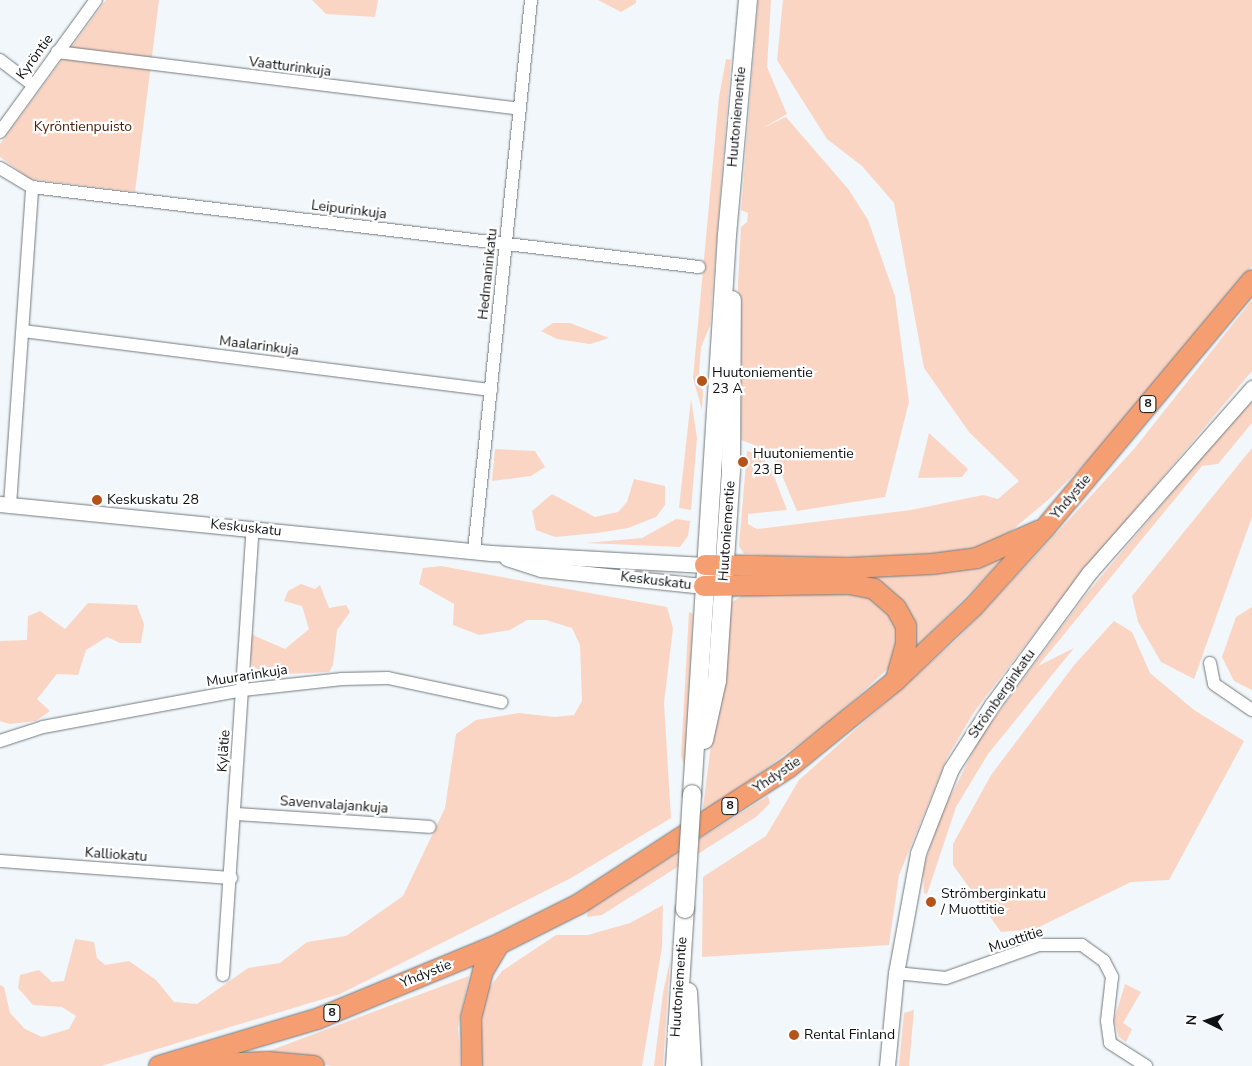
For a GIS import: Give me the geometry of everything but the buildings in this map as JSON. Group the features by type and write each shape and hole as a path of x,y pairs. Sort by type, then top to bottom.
{"highway":[{"name":"Yhdystie","path":"160,1066 317,1019 499,944 579,904 788,768 895,681 973,607 1045,528 1252,280"},
{"path":"705,565 848,568 932,564 976,558 1045,528"},
{"path":"714,587 849,584 874,589 896,608 906,626 906,644 895,681"},
{"path":"472,1066 471,1018 483,971 499,944"},
{"path":"160,1066 268,1062 314,1066"}],"main road":[{"name":"Huutoniementie","path":"675,1066 692,794 717,681 714,587 705,565 727,235 748,0"},
{"name":"Huutoniementie","path":"714,587 725,566 734,340 727,235"},
{"name":"Huutoniementie","path":"685,909 692,1066"}],"street":[{"name":"Kyröntie","path":"0,132 56,52 96,0"},
{"name":"Hedmaninkatu","path":"474,551 531,0"},
{"name":"Vaatturinkuja","path":"56,52 520,109"},
{"path":"0,60 33,85"},
{"name":"Leipurinkuja","path":"0,168 32,187 699,267"},
{"path":"5,504 24,331 32,187"},
{"name":"Maalarinkuja","path":"24,331 491,390"},
{"name":"Strömberginkatu","path":"887,1066 896,973 918,853 951,770 992,704 1089,572 1252,388"},
{"name":"Keskuskatu","path":"5,504 491,553 705,565"},
{"name":"Kylätie","path":"223,975 253,529"},
{"name":"Keskuskatu","path":"491,553 541,568 714,587"},
{"path":"1210,663 1214,684 1252,710"},
{"name":"Muurarinkuja","path":"0,741 43,727 243,690 342,679 388,678 501,702"},
{"name":"Savenvalajankuja","path":"235,814 430,827"},
{"name":"Kalliokatu","path":"0,862 230,878"},
{"name":"Muottitie","path":"896,973 946,978 1039,945 1082,945 1104,961 1112,977 1107,1021 1110,1043 1146,1066"}],"green space":[{"name":"Kyröntienpuisto","path":"106,0 159,0 135,192 30,179 0,157 0,144"},
{"path":"312,0 378,0 375,17 326,14"},
{"path":"598,0 636,0 636,3 621,12"},
{"path":"758,0 771,0 767,67 787,114 763,128 786,117 849,190 868,220 895,296 909,402 885,497 797,511 776,461 759,447 741,440 738,284 741,227 747,222 748,213 741,210"},
{"path":"783,0 1252,0 1252,266 1111,438 1049,499 1004,537 987,545 938,556 883,558 744,554 739,546 747,451 761,456 770,466 787,510 748,514 748,524 757,529 911,510 983,495 998,499 1019,481 969,432 924,368 894,203 862,166 827,139 777,60"},
{"path":"726,59 731,60 710,326 701,347 698,385 703,390 702,410 693,378 719,97"},
{"path":"1252,300 1252,371 1066,592 974,712 947,758 899,875 889,945 702,957 703,877 766,836 799,780 957,639 1134,449"},
{"path":"553,323 570,323 609,338 590,344 557,339 541,331"},
{"path":"1252,397 1252,423 1218,464 1202,466 1038,666 1074,648 988,754 956,807 927,894 924,893 923,869 940,817 981,736 1084,597"},
{"path":"691,399 697,438 691,510 679,508"},
{"path":"929,433 968,469 962,477 918,478"},
{"path":"1252,448 1252,517 1194,679 1161,662 1138,622 1132,596"},
{"path":"495,449 535,451 545,467 531,476 492,481"},
{"path":"634,479 665,486 665,505 656,517 628,528 597,533 555,537 536,530 532,511 552,494 595,517 618,512 627,502"},
{"path":"676,519 690,521 688,536 680,547 586,543 642,538"},
{"path":"1006,556 914,649 869,580 859,573"},
{"path":"441,566 667,607 673,628 664,703 671,818 571,878 340,994 101,1066 0,1066 0,985 4,987 10,1013 25,1029 42,1037 69,1029 76,1016 62,1007 33,1005 18,988 20,975 39,970 52,982 64,981 75,939 94,942 97,958 105,965 129,961 156,980 174,1002 197,1004 248,968 280,963 307,942 346,936 403,896 445,808 456,734 476,720 519,713 555,717 574,715 582,701 580,645 572,628 546,620 527,620 510,630 479,635 453,625 454,604 419,584 423,568"},
{"path":"301,584 315,589 320,585 329,608 346,605 350,612 337,630 333,665 329,672 265,675 252,665 249,647 253,635 285,649 309,629 302,606 284,601 288,591"},
{"path":"747,593 862,593 889,611 898,631 895,662 833,719 702,815 728,611 732,602"},
{"path":"88,603 137,605 144,624 141,643 120,643 107,637 86,650 78,675 57,674 37,699 50,711 36,721 10,724 0,721 0,641 27,640 28,616 40,611 65,629"},
{"path":"1252,607 1252,690 1234,681 1222,657 1236,617"},
{"path":"689,612 693,614 686,770 681,756"},
{"path":"1114,621 1132,632 1150,673 1194,710 1244,741 1169,880 1131,882 1035,929 1001,932 953,865 953,844 991,775 1075,664"},
{"path":"768,796 770,803 756,817 602,915 587,917 588,909"},
{"path":"663,905 662,947 642,1066 479,1066 482,1012 487,991 502,971 556,935 588,935 630,923"},
{"path":"670,960 663,1066 654,1066 663,993"},
{"path":"469,976 458,1028 461,1066 333,1066 258,1055"},
{"path":"1125,984 1141,992 1123,1023 1132,1029 1126,1042 1119,1037 1114,1020"},
{"path":"914,1010 909,1066 899,1066 904,1013"}],"place":[{"name":"Huutoniementie 23 A","path":"702,381"},
{"name":"Huutoniementie 23 B","path":"743,462"},
{"name":"Keskuskatu 28","path":"97,500"},
{"name":"Strömberginkatu / Muottitie","path":"931,902"},
{"name":"Rental Finland","path":"794,1035"}]}
